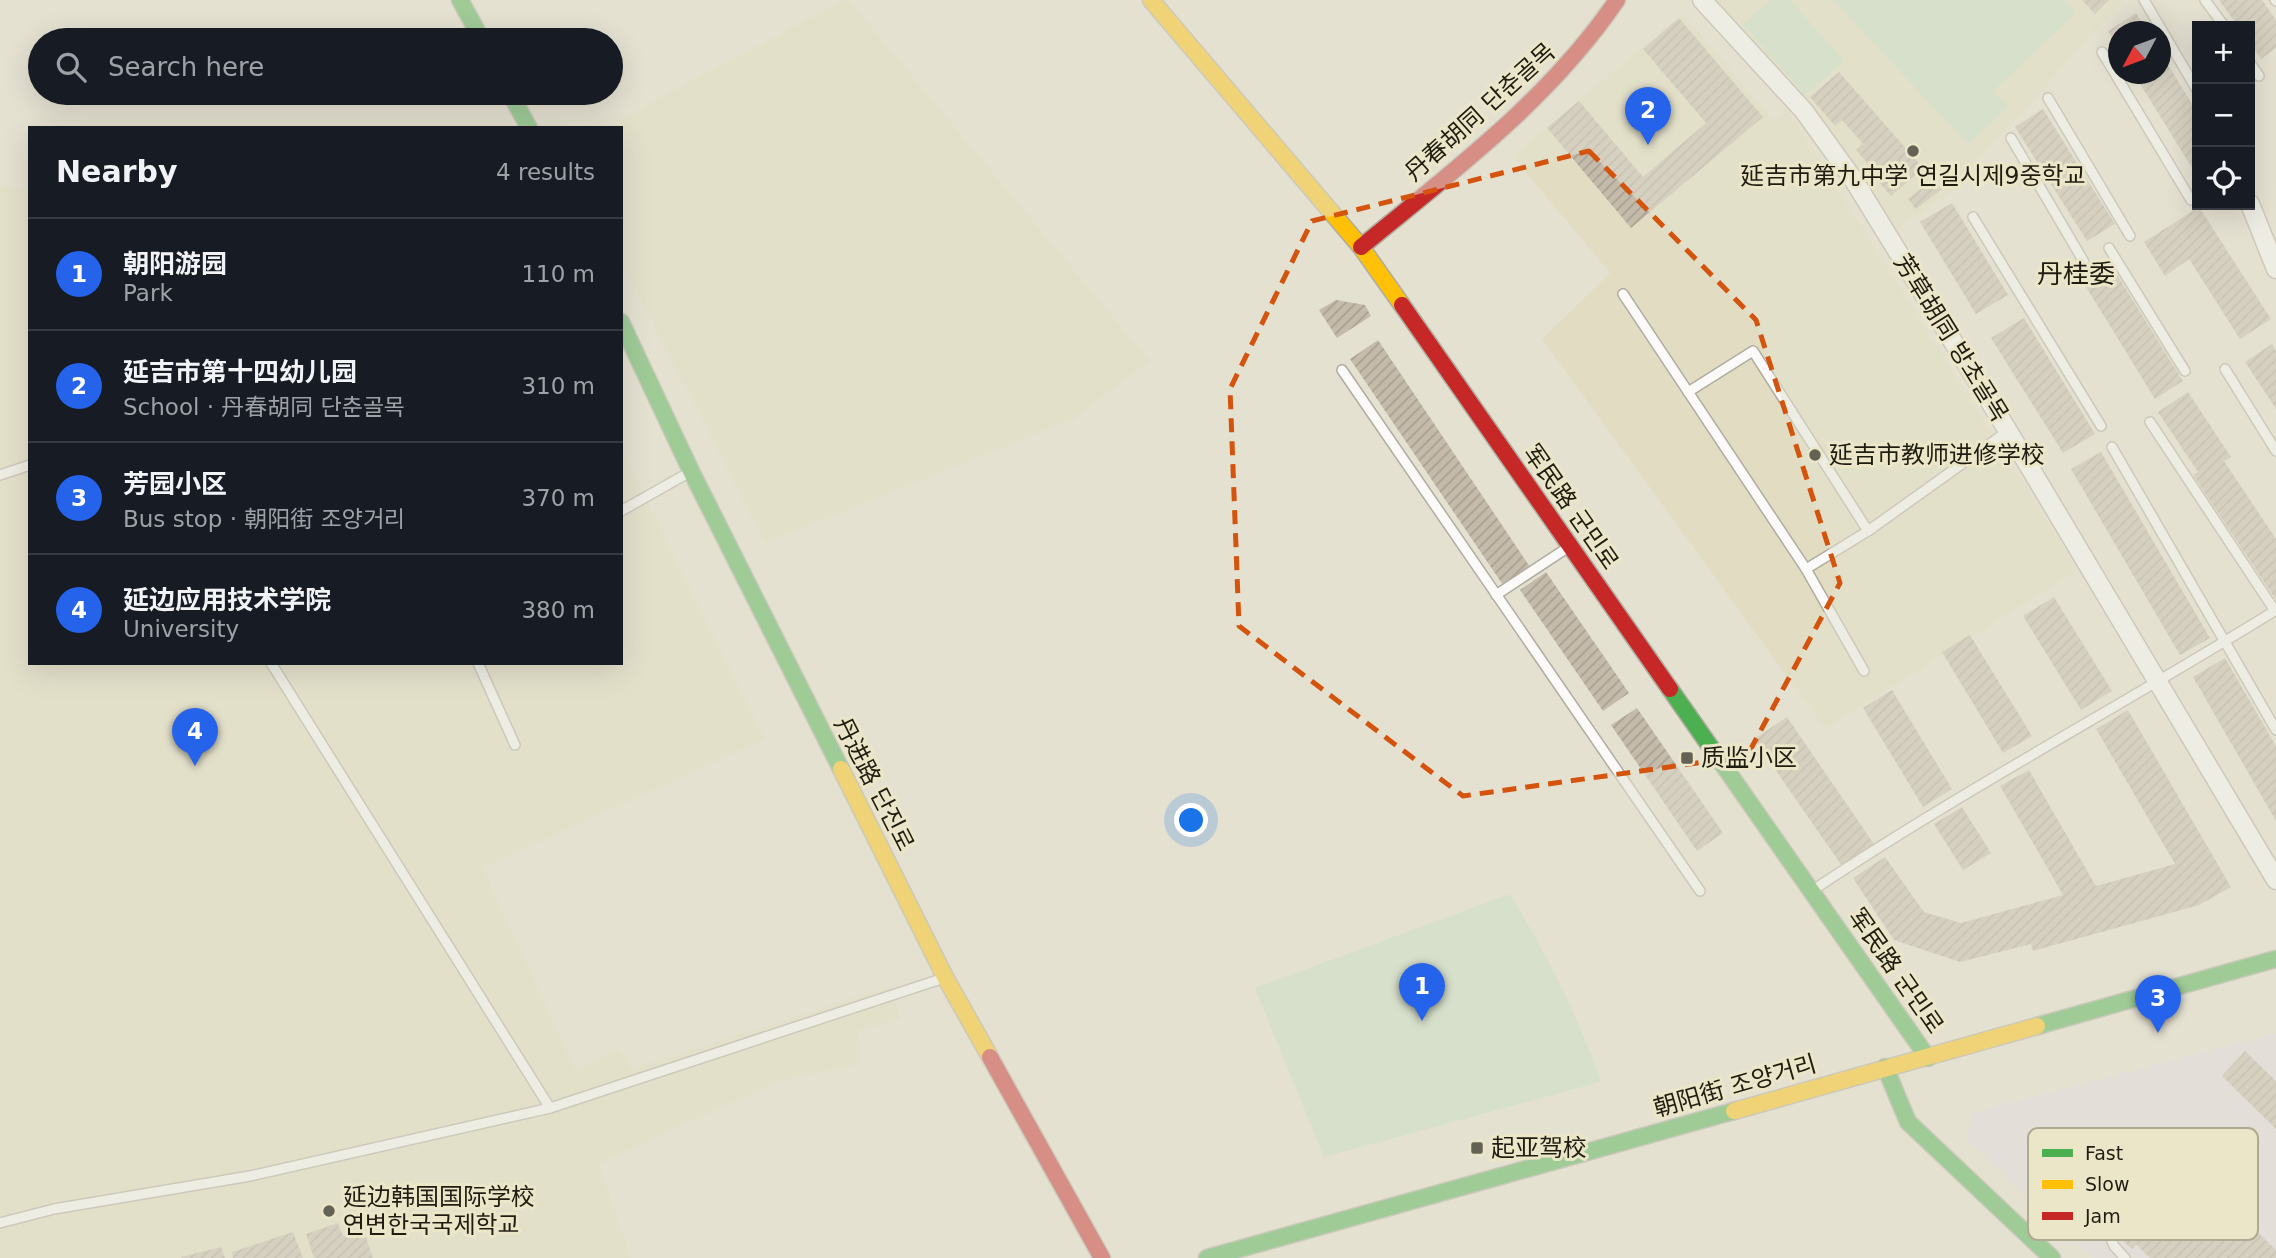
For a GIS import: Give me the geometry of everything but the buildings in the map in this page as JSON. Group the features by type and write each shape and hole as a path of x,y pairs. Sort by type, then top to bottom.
{"street":[{"path":"460,0 475,28"},
{"name":"军民路 군민로","path":"1151,0 1361,247 1928,1058"},
{"name":"丹春胡同 단춘골목","path":"1361,247 1541,93 1598,34 1618,0"},
{"name":"芳草胡同 방초골목","path":"1702,0 1804,111 1845,167 2008,431 2276,880"},
{"path":"516,105 527,126"},
{"path":"2252,210 2276,269"},
{"name":"丹进路 단진로","path":"623,326 691,471 945,977 1102,1258"},
{"name":"朝阳街 조양거리","path":"1206,1258 2276,960"},
{"path":"1885,1067 1908,1122 2028,1235"},
{"path":"2033,1240 2052,1258"}],"lane":[{"path":"2144,0 2193,84"},
{"path":"2206,0 2221,21"},
{"path":"2102,52 2190,200"},
{"path":"2255,70 2259,76"},
{"path":"2048,98 2130,236"},
{"path":"2011,138 2084,262"},
{"path":"1973,217 2101,426"},
{"path":"2109,248 2185,371"},
{"path":"1623,294 1806,569 1864,671"},
{"path":"1688,392 1753,351 1868,531"},
{"path":"2225,369 2276,451"},
{"path":"1342,370 1700,891"},
{"path":"1812,891 1880,845 2158,683 2276,610 2150,422"},
{"path":"1806,569 1868,531 2008,431"},
{"path":"2112,447 2276,730"},
{"path":"0,475 28,467"},
{"path":"623,510 691,471"},
{"path":"1496,596 1570,546"},
{"path":"272,665 550,1108"},
{"path":"479,665 515,745"},
{"path":"0,1223 54,1209 250,1176 550,1108 945,977"},
{"path":"2112,1240 2124,1258"}],"highlighted area":[{"path":"1589,151 1756,320 1840,583 1747,756 1463,796 1239,626 1230,389 1312,221"}],"shaded area":[{"path":"844,0 849,0 1150,361 1074,419 765,543 623,265 623,126 607,126"},
{"name":"延吉市第九中学 연길시제9중학교","path":"1714,0 2124,0 1949,193 1893,233 1810,109"},
{"name":"延吉市教师进修学校","path":"1683,13 1773,120 1787,108 2078,570 1825,729 1542,339 1610,273 1512,156"},
{"path":"0,184 28,191 28,665 623,665 623,453 765,739 483,868 575,1069 620,1048 632,1069 892,986 900,1019 859,1031 860,1064 779,1081 599,1164 631,1258 0,1258"},
{"path":"2276,1033 2276,1258 2093,1258 2074,1240 2258,1240 2258,1128 2028,1128 2028,1197 1967,1140 1971,1113"}],"green space":[{"path":"1771,0 1790,0 1844,61 1805,95 1743,24"},
{"path":"1833,0 2064,0 2076,13 1993,91 2008,107 1968,144"},
{"path":"1510,894 1560,985 1601,1082 1324,1157 1255,988"}],"traffic: fast":[{"path":"460,0 475,28"},
{"path":"517,105 528,126"},
{"path":"623,326 691,471 841,769"},
{"path":"1670,689 1928,1058"},
{"path":"2037,1026 2276,959"},
{"path":"1885,1067 1908,1122 2028,1235"},
{"path":"1207,1258 1734,1111"},
{"path":"2033,1240 2052,1258"}],"traffic: slow":[{"path":"1151,0 1361,247 1402,305"},
{"path":"841,769 945,977 990,1057"},
{"path":"1734,1111 2037,1026"}],"traffic: jam":[{"path":"1361,247 1464,162 1530,102 1561,70 1617,0"},
{"path":"1402,305 1670,689"},
{"path":"990,1057 1102,1258"}],"place":[{"name":"延吉市第十四幼儿园","path":"1648,145"},
{"name":"延吉市第九中学 연길시제9중학교","path":"1913,151"},
{"name":"延吉市教师进修学校","path":"1815,455"},
{"name":"质监小区","path":"1687,758"},
{"name":"延边应用技术学院","path":"195,766"},
{"name":"朝阳游园","path":"1422,1021"},
{"name":"芳园小区","path":"2158,1033"},
{"name":"起亚驾校","path":"1477,1148"},
{"name":"延边韩国国际学校 연변한국국제학교","path":"329,1211"}],"district":[{"name":"丹桂委","path":"2076,274"}]}
